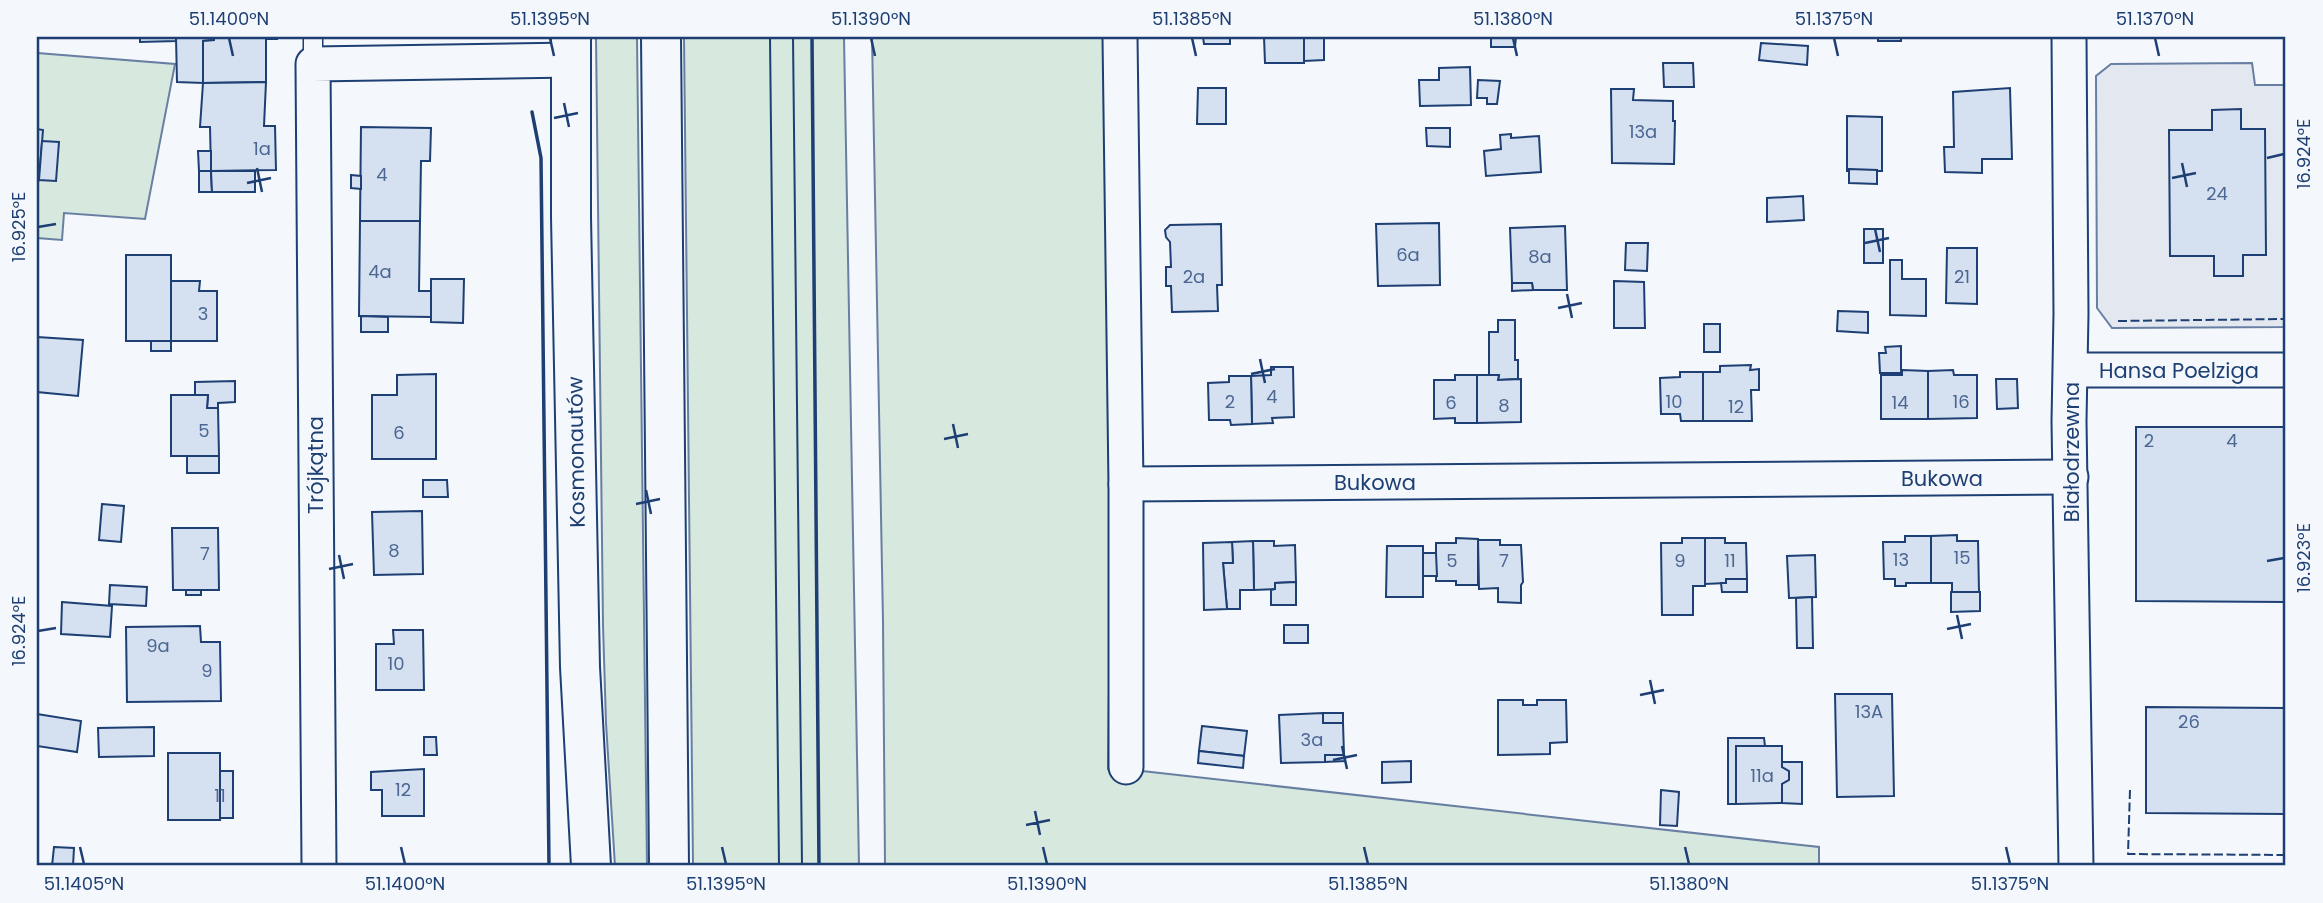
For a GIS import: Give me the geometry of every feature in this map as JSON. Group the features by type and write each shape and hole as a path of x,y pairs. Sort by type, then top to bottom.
{"main road":[{"path":"661,37 668,866"},
{"name":"Kosmonautów","path":"572,48 571,217 580,667 591,866"}],"street":[{"path":"1120,37 1126,484 1126,767"},
{"name":"Białodrzewna","path":"2069,37 2076,866"},
{"path":"313,50 572,48"},
{"name":"Trójkątna","path":"313,50 318,866"},
{"name":"Hansa Poelziga","path":"2071,370 2286,370"},
{"name":"Bukowa","path":"1126,484 2071,477"}],"shaded area":[{"path":"596,37 637,37 647,866 615,866 606,723"},
{"path":"684,37 844,37 859,866 693,866"},
{"path":"872,37 1106,37 1110,623 1108,769 1819,847 1819,866 885,866"},
{"path":"37,53 175,64 145,219 64,213 62,240 37,238"},
{"path":"2252,63 2255,85 2286,85 2286,327 2112,328 2097,308 2096,76 2111,64"}],"building":[{"path":"140,37 176,37 176,41 140,42"},
{"path":"176,37 214,37 214,40 203,41 203,83 177,82"},
{"path":"214,37 277,37 266,39 266,82 203,83 203,41 214,40"},
{"path":"1203,37 1230,37 1230,44 1204,44"},
{"path":"1264,37 1304,37 1304,63 1265,63"},
{"path":"1304,37 1324,37 1324,60 1304,61"},
{"path":"1491,37 1516,37 1515,47 1491,47"},
{"path":"1878,37 1901,37 1901,41 1878,41"},
{"path":"1761,43 1808,46 1807,65 1759,60"},
{"path":"1663,63 1693,63 1694,87 1664,87"},
{"path":"1470,67 1471,105 1420,106 1419,80 1439,80 1439,68"},
{"path":"1478,80 1500,81 1497,104 1487,104 1487,98 1477,98"},
{"path":"266,82 264,126 275,126 276,170 211,171 210,127 200,127 203,83"},
{"path":"1198,88 1226,88 1226,124 1197,124"},
{"path":"2010,88 2012,159 1982,159 1982,173 1945,172 1944,147 1954,147 1953,92"},
{"path":"1611,89 1634,89 1633,100 1673,101 1674,164 1612,163"},
{"path":"2241,109 2241,129 2265,129 2266,255 2243,255 2243,276 2214,276 2214,256 2170,256 2169,130 2212,130 2212,110"},
{"path":"1847,116 1882,117 1882,171 1847,171"},
{"path":"361,127 431,128 430,161 421,161 420,221 360,221"},
{"path":"1426,128 1450,128 1450,147 1427,146"},
{"path":"37,129 43,130 39,180 37,179"},
{"path":"1511,134 1511,138 1539,136 1541,172 1486,176 1484,151 1501,149 1500,135"},
{"path":"42,141 59,142 56,181 39,180"},
{"path":"198,151 211,151 211,171 199,171"},
{"path":"1849,169 1877,170 1877,184 1849,183"},
{"path":"199,171 211,171 212,192 199,192"},
{"path":"211,171 255,171 255,192 212,192"},
{"path":"351,175 361,176 361,189 351,188"},
{"path":"1803,196 1804,220 1767,222 1767,198"},
{"path":"360,221 420,221 419,291 431,291 431,317 359,316"},
{"path":"1439,223 1440,285 1378,286 1376,224"},
{"path":"1221,224 1222,285 1217,285 1218,311 1172,312 1171,286 1166,286 1166,267 1171,267 1170,242 1165,230 1170,225"},
{"path":"1565,226 1567,290 1533,290 1532,283 1512,283 1510,228"},
{"path":"1864,229 1883,229 1883,263 1864,263"},
{"path":"1626,243 1648,243 1647,271 1625,270"},
{"path":"1947,248 1977,248 1977,304 1946,303"},
{"path":"126,255 171,255 171,341 126,341"},
{"path":"1890,260 1902,260 1902,279 1926,279 1926,316 1890,315"},
{"path":"431,279 464,279 463,323 431,322"},
{"path":"171,281 200,281 199,291 217,291 217,341 171,341"},
{"path":"1614,281 1644,282 1645,328 1614,328"},
{"path":"1512,283 1532,283 1533,290 1512,291"},
{"path":"1838,311 1868,312 1868,333 1837,331"},
{"path":"361,316 388,317 388,332 361,332"},
{"path":"1498,320 1515,320 1518,379 1498,380 1499,375 1489,375 1489,332 1498,332"},
{"path":"1704,324 1720,324 1720,352 1704,352"},
{"path":"37,337 83,340 78,396 37,392"},
{"path":"151,341 171,341 171,351 151,351"},
{"path":"1901,346 1901,373 1880,373 1879,353 1886,353 1885,347"},
{"path":"1751,365 1750,370 1759,369 1759,390 1751,390 1752,421 1703,421 1703,372 1720,372 1720,366"},
{"path":"1271,367 1293,367 1294,417 1272,418 1273,423 1252,424 1251,376 1271,375"},
{"path":"1902,370 1928,371 1928,419 1881,419 1881,375 1902,375"},
{"path":"1953,370 1954,375 1977,375 1977,418 1928,419 1928,371"},
{"path":"1680,372 1703,372 1703,421 1681,421 1680,414 1661,414 1660,378 1680,377"},
{"path":"436,374 436,459 372,459 372,395 397,395 397,375"},
{"path":"1455,375 1477,375 1477,423 1455,423 1455,418 1434,419 1434,380 1455,380"},
{"path":"1477,375 1499,375 1498,380 1521,379 1521,422 1477,423"},
{"path":"1229,376 1251,376 1252,424 1231,425 1230,420 1209,420 1208,383 1229,382"},
{"path":"1996,379 2017,379 2018,408 1997,409"},
{"path":"235,381 235,402 218,403 218,408 207,408 208,395 195,395 195,382"},
{"path":"171,395 208,395 207,408 218,408 219,456 171,456"},
{"path":"2136,427 2286,427 2286,602 2136,601"},
{"path":"187,456 219,456 219,473 187,473"},
{"path":"423,480 447,480 448,497 423,497"},
{"path":"102,504 124,506 121,542 99,540"},
{"path":"422,511 423,574 374,575 372,512"},
{"path":"172,528 218,528 219,590 173,590"},
{"path":"1957,535 1957,541 1978,541 1979,592 1952,592 1952,583 1931,583 1931,536"},
{"path":"1905,536 1931,536 1931,583 1895,586 1895,579 1884,579 1883,542 1905,542"},
{"path":"1456,538 1478,539 1478,585 1436,581 1436,543 1456,543"},
{"path":"1682,538 1705,538 1705,586 1693,586 1693,615 1662,615 1661,543 1682,543"},
{"path":"1705,538 1725,538 1725,543 1746,543 1747,579 1726,579 1726,583 1705,584"},
{"path":"1478,540 1500,540 1500,545 1521,545 1521,603 1498,602 1498,588 1479,589"},
{"path":"1253,541 1274,541 1274,546 1295,545 1296,582 1275,583 1275,589 1254,590"},
{"path":"1253,541 1254,590 1240,590 1240,609 1227,609 1223,563 1233,563 1232,542"},
{"path":"1232,542 1233,563 1223,563 1227,609 1204,610 1203,543"},
{"path":"1387,546 1423,546 1423,597 1386,597"},
{"path":"1423,553 1436,553 1437,576 1423,576"},
{"path":"1815,555 1816,597 1789,598 1787,556"},
{"path":"1726,579 1747,579 1747,592 1722,592 1721,583 1726,583"},
{"path":"1296,582 1296,605 1271,605 1271,590 1275,589 1275,583"},
{"path":"110,585 147,587 146,606 109,604"},
{"path":"186,590 201,590 201,595 186,595"},
{"path":"1951,592 1980,592 1980,611 1951,612"},
{"path":"1812,597 1813,648 1797,648 1796,598"},
{"path":"62,602 112,606 110,637 61,634"},
{"path":"1284,625 1308,625 1308,643 1284,643"},
{"path":"200,626 201,642 220,642 221,701 127,702 126,627"},
{"path":"393,630 423,630 424,690 376,690 376,644 394,644"},
{"path":"1835,694 1892,694 1894,796 1837,797"},
{"path":"1498,700 1523,700 1523,705 1537,705 1537,700 1566,700 1567,742 1550,743 1550,754 1498,755"},
{"path":"2146,707 2286,708 2286,814 2146,813"},
{"path":"1323,713 1343,713 1343,723 1323,723"},
{"path":"1323,713 1323,723 1343,723 1344,755 1325,755 1325,762 1281,763 1279,715"},
{"path":"37,714 81,721 77,752 37,746"},
{"path":"1202,726 1247,731 1244,756 1199,751"},
{"path":"154,727 154,756 99,757 98,728"},
{"path":"424,737 436,737 437,755 424,755"},
{"path":"1728,738 1764,738 1765,746 1736,746 1736,804 1728,804"},
{"path":"1736,746 1782,746 1782,767 1789,771 1789,780 1782,784 1782,803 1736,804"},
{"path":"1199,751 1244,756 1243,768 1198,763"},
{"path":"168,753 220,753 220,820 168,820"},
{"path":"1325,755 1344,755 1345,761 1325,762"},
{"path":"1411,761 1411,782 1382,783 1382,762"},
{"path":"1782,762 1802,762 1802,804 1782,803 1782,784 1789,780 1789,771 1782,767"},
{"path":"424,769 424,816 382,816 382,790 371,790 371,772"},
{"path":"220,771 233,771 233,818 220,818"},
{"path":"1661,790 1679,792 1677,826 1660,825"},
{"path":"54,847 74,848 73,866 52,866"}],"tram line":[{"path":"770,37 779,866"},
{"path":"793,37 802,866"}],"fence":[{"path":"2118,321 2286,319"},
{"path":"2130,790 2128,854 2286,855"}],"wall":[{"path":"812,37 819,866"},
{"path":"532,112 541,158 549,866"}]}
